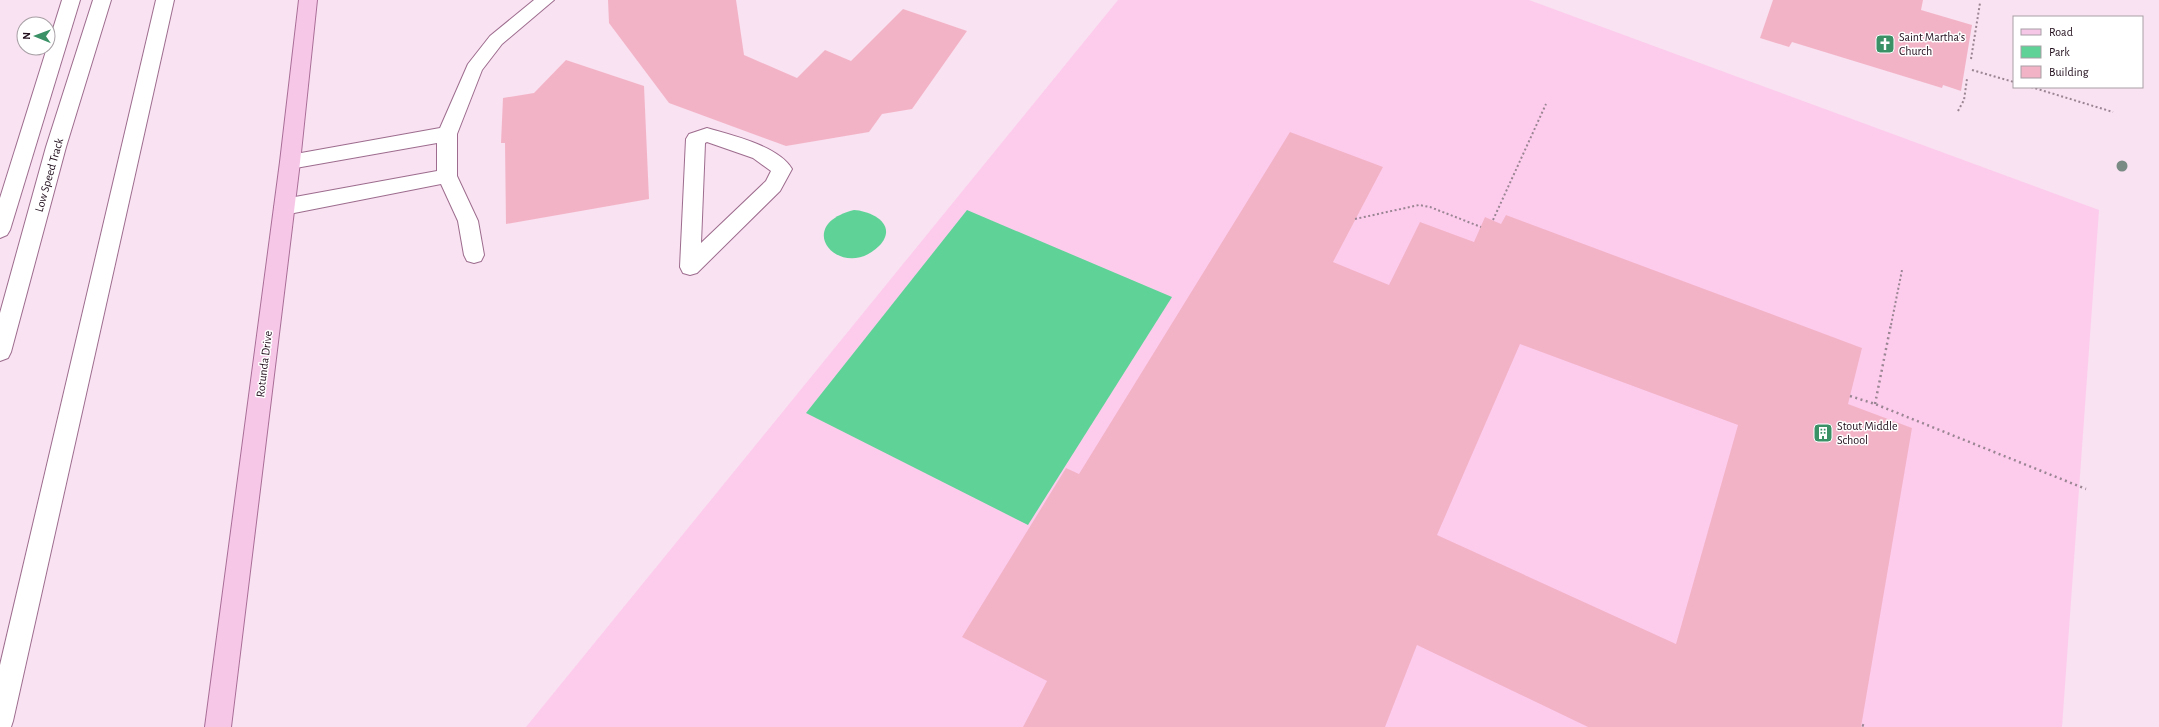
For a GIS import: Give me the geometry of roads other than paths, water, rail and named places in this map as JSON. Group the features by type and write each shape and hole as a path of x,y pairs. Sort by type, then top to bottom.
{"main road":[{"name":"Rotunda Drive","path":"218,727 290,162 308,0"}],"lane":[{"path":"0,230 71,0"},
{"name":"Low Speed Track","path":"0,352 56,147 102,0"},
{"path":"0,721 165,0"},
{"path":"474,255 468,221 447,176 447,134 474,68 496,40 545,0"},
{"path":"290,162 447,134"},
{"path":"707,135 760,153 782,169 773,186 690,267 696,139 707,135"},
{"path":"284,207 447,176"}],"place":[{"name":"Saint Martha’s Church","path":"1885,44"},
{"name":"Stout Middle School","path":"1823,433"}]}
